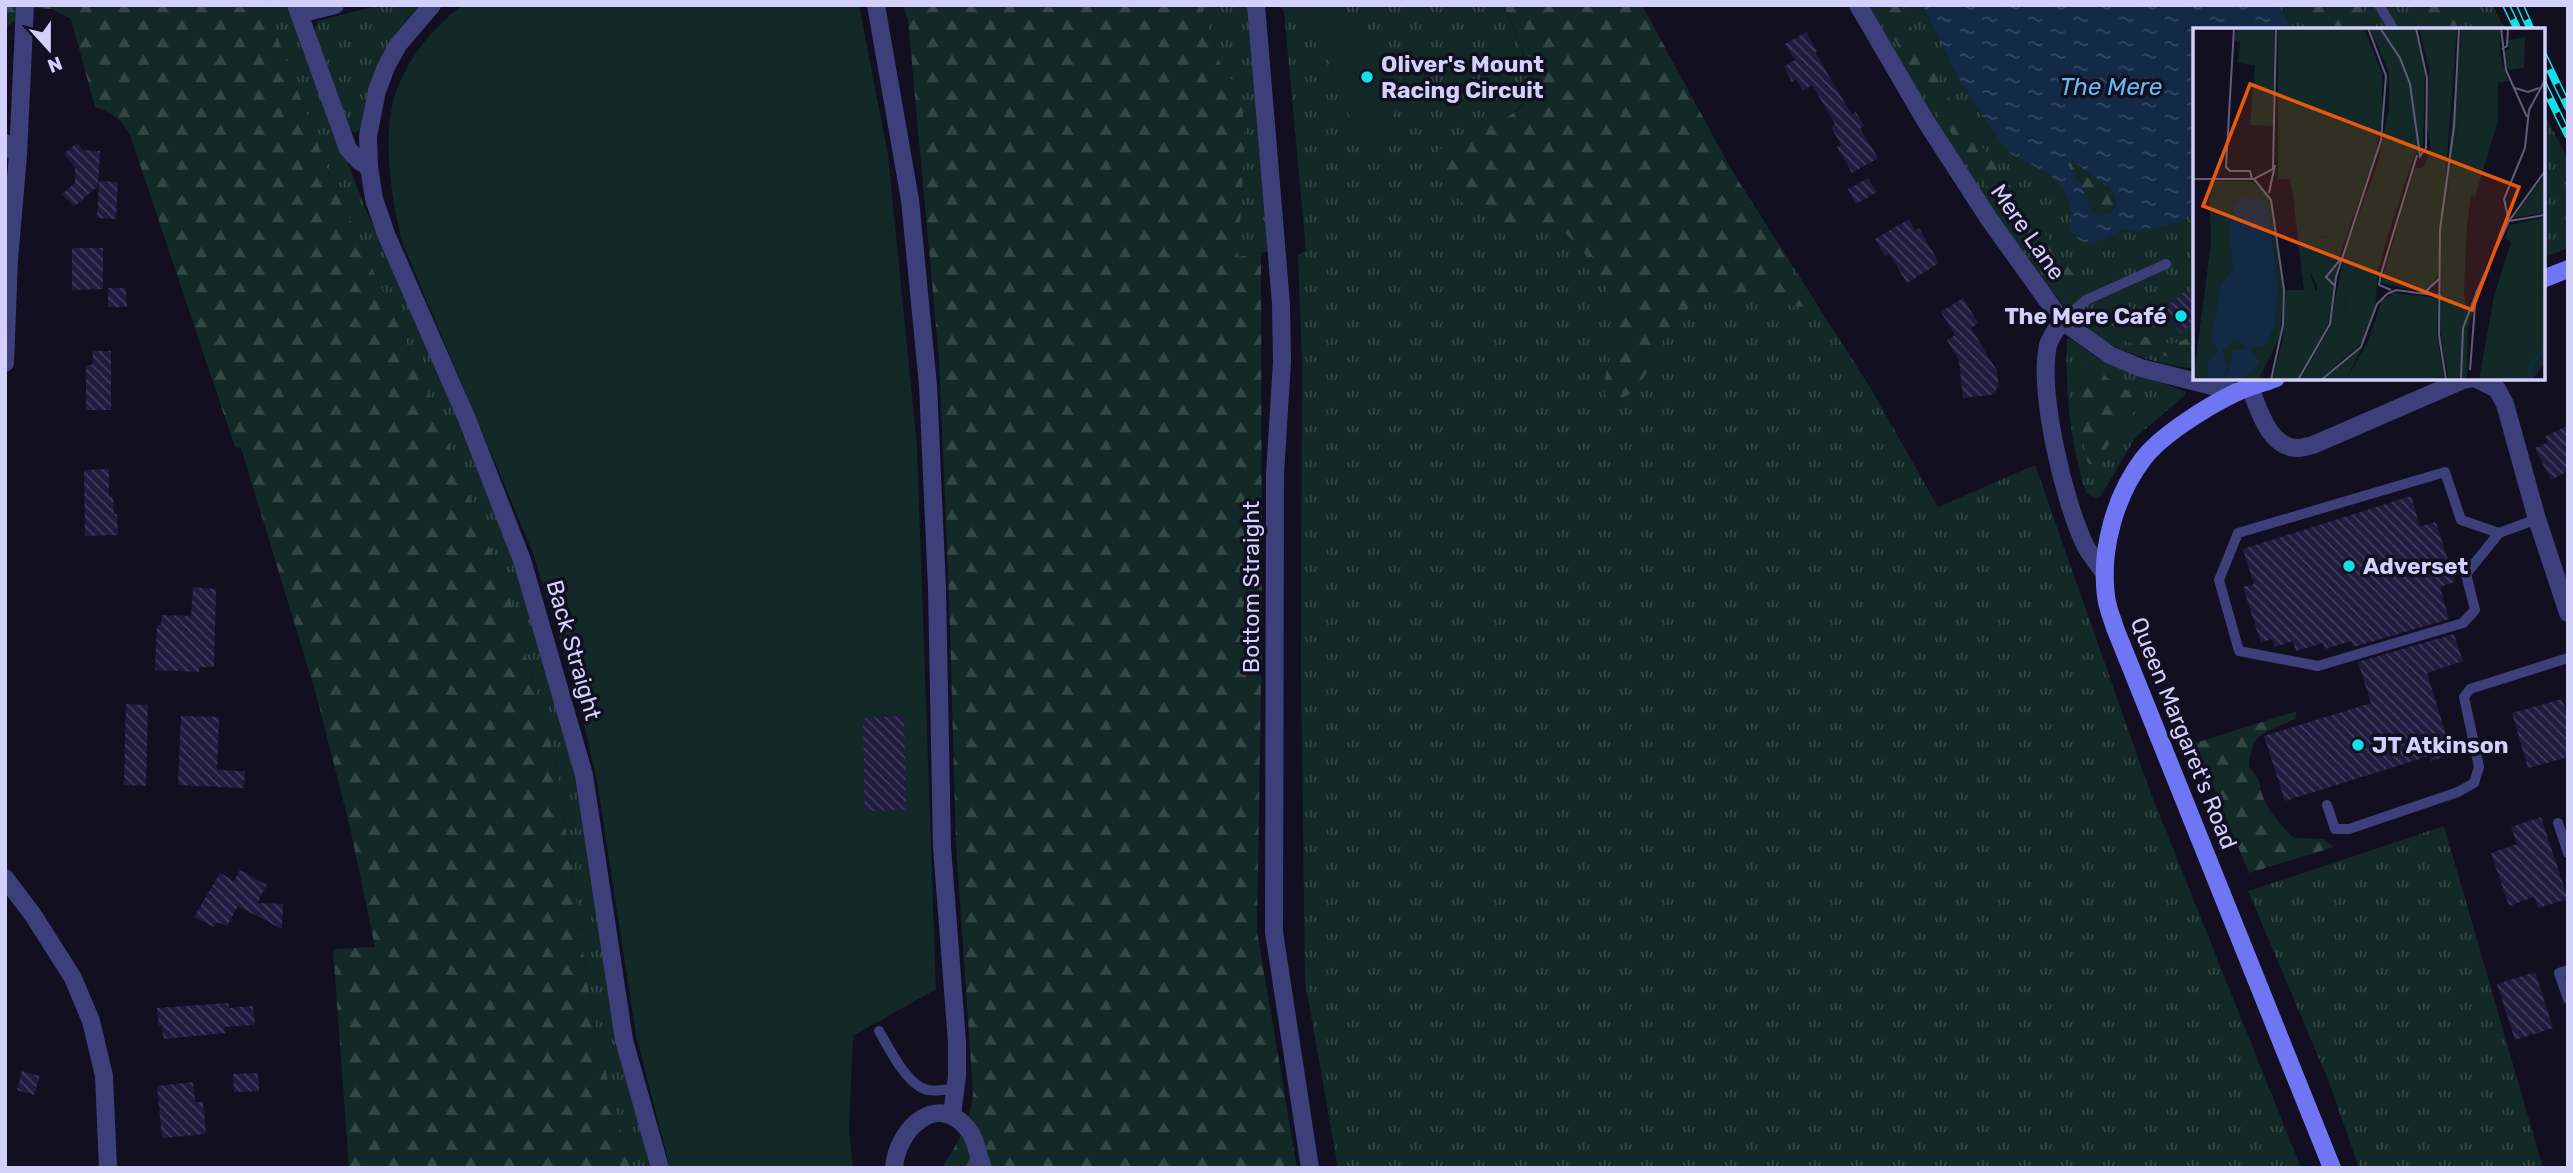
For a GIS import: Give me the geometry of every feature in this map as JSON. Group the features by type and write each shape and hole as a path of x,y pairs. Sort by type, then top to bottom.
{"main road":[{"path":"2545,278 2568,269"},
{"name":"Queen Margaret's Road","path":"2270,380 2243,390 2181,425 2144,457 2125,489 2109,534 2105,574 2106,598 2115,628 2332,1168"}],"street":[{"path":"5,363 12,149 24,5"},
{"path":"335,5 298,10 348,149 369,167"},
{"name":"Back Straight","path":"432,5 398,45 386,67 371,113 368,136 369,167 374,199 386,234 467,419 522,560 566,709 584,775 624,1040 660,1168"},
{"path":"876,5 910,200 928,385 937,588 942,847 957,1042 956,1088 952,1115"},
{"name":"Bottom Straight","path":"1256,5 1281,304 1282,362 1275,474 1274,932 1310,1168"},
{"name":"Mere Lane","path":"1858,5 1925,120 1989,219 2062,321 2110,355 2141,368 2193,379"},
{"path":"2062,321 2049,341 2047,404 2056,453 2074,513 2086,548 2105,574"},
{"name":"Mere Lane","path":"2197,380 2243,390"},
{"path":"2243,390 2269,431 2281,443 2295,448 2313,446 2463,380"},
{"path":"2478,380 2497,389 2505,404 2568,613"},
{"path":"5,878 33,915 73,978 90,1021 104,1076 108,1168"},
{"path":"894,1168 899,1143 917,1121 929,1115 945,1113 952,1115 972,1134 983,1168"}],"lane":[{"path":"2379,5 2393,28"},
{"path":"2062,321 2086,300 2166,264"},
{"path":"2499,533 2461,520 2445,472 2238,533 2219,580 2239,651 2318,666 2463,623 2475,610 2466,574 2499,533 2538,519"},
{"path":"2327,805 2334,830 2349,829 2458,792 2474,783 2479,767 2464,697 2470,689 2568,658"},
{"path":"2558,823 2568,853"},
{"path":"2568,971 2559,973 2568,999"},
{"path":"879,1031 907,1075 918,1086 932,1091 956,1088"}],"green space":[{"path":"5,5 265,5 329,173 428,391 510,599 556,762 593,1021 630,1168 349,1168 333,949 375,947 350,827 316,694 241,448 235,447 130,135 116,117 95,107 71,19 52,9 33,8 5,28"},
{"path":"265,5 286,5 366,210 459,420 515,561 576,779 617,1042 651,1168 630,1168 593,1021 556,762 510,599 428,391 329,173"},
{"path":"380,5 420,5 397,32 380,62 368,95 361,130 354,133 349,127 315,30 318,21"},
{"path":"463,5 859,5 888,155 917,446 936,989 853,1036 849,1128 853,1168 670,1168 636,1035 597,781 580,706 533,553 404,247 396,216 389,162 389,127 395,96 408,66 427,38"},
{"path":"903,5 1205,5 1203,12 1221,66 1232,80 1242,103 1245,141 1238,257 1261,253 1262,622 1257,931 1297,1168 942,1168 962,1132 973,1093 956,844 939,359 908,20"},
{"path":"1205,5 1248,5 1269,251 1238,258 1240,205 1232,80 1221,66 1203,12"},
{"path":"1279,5 1503,5 1526,65 1530,89 1528,97 1517,110 1500,121 1438,152 1436,164 1440,177 1731,169 1871,389 1938,507 2035,465 2148,786 2301,1168 1338,1168 1305,981 1301,674 1302,361 1298,255 1306,251 1284,11"},
{"name":"Oliver's Mount Racing Circuit","path":"1289,5 1341,5 1347,25 1378,40 1392,55 1400,79 1397,105 1384,134 1371,147 1363,150 1358,144 1339,84 1327,58"},
{"path":"1503,5 1642,5 1731,169 1815,306 1791,306 1752,294 1734,292 1702,300 1674,322 1648,371 1631,393 1620,399 1607,401 1606,378 1616,334 1616,320 1608,291 1592,263 1571,239 1554,226 1541,223 1505,224 1472,209 1450,191 1437,170 1436,159 1441,150 1513,113 1524,103 1530,90 1525,59"},
{"path":"1865,5 2493,5 2504,28 2193,28 2193,369 2127,352 2081,325 2069,313 1982,197"},
{"path":"1875,5 1902,5 1918,42 1958,112 2075,277 2079,291 2070,302 1967,157 1919,82"},
{"path":"2300,5 2361,5 2373,28 2310,28"},
{"path":"2408,5 2450,5 2458,28 2420,28"},
{"path":"2545,115 2568,159 2568,248 2545,257"},
{"path":"2073,159 2089,175 2111,189 2117,201 2111,214 2099,216 2089,207 2081,184 2068,165"},
{"path":"2080,313 2089,313 2121,330 2170,344 2193,334 2193,363 2134,345"},
{"path":"2069,338 2098,358 2186,392 2135,438 2100,497 2096,499 2086,493 2072,436 2067,378"},
{"path":"2079,361 2091,364 2116,385 2137,395 2143,402 2093,465 2088,463 2085,456 2076,366"},
{"path":"2297,711 2295,719 2268,731 2257,740 2250,755 2249,767 2258,779 2268,807 2294,838 2323,839 2334,847 2249,873 2195,743"},
{"path":"2444,826 2543,1168 2359,1168 2329,1082 2248,891"}],"water":[{"name":"The Mere","path":"1923,5 2278,5 2292,28 2193,28 2193,213 2181,222 2135,231 2123,230 2092,244 2079,240 2071,230 2071,205 2062,187 2049,174 2011,154 1959,79","holes":["2071,159 2111,189 2117,201 2111,214 2099,216 2089,207 2081,184 2068,165"]}],"building":[{"path":"1806,32 1852,115 1856,112 1864,126 1860,128 1878,158 1852,173 1837,147 1841,145 1831,127 1835,124 1812,85 1803,91 1796,79 1792,82 1784,67 1795,60 1785,44"},
{"path":"77,143 83,150 100,151 98,186 74,207 62,194 75,183 75,168 64,154"},
{"path":"1868,178 1877,192 1856,204 1848,189"},
{"path":"99,181 118,182 116,219 97,218"},
{"path":"1909,219 1915,230 1919,228 1939,263 1907,283 1889,254 1885,256 1875,239"},
{"path":"72,248 103,248 103,289 72,290"},
{"path":"108,288 126,288 127,307 108,307"},
{"name":"The Mere Café","path":"2186,291 2193,300 2193,324 2181,333 2163,310"},
{"path":"1963,298 1978,323 1971,328 1997,371 1999,387 1996,394 1963,398 1959,360 1947,340 1955,335 1941,312"},
{"path":"93,351 111,351 111,410 86,410 86,365 92,365"},
{"path":"2568,425 2568,471 2551,480 2535,448 2548,442 2545,437"},
{"path":"109,469 109,497 113,496 118,535 85,536 84,470"},
{"name":"Adverset","path":"2411,496 2420,526 2436,522 2455,582 2440,587 2449,619 2353,647 2351,641 2325,649 2323,643 2296,651 2293,641 2275,647 2272,639 2261,643 2243,587 2254,584 2243,549"},
{"path":"193,587 216,589 214,667 200,667 199,672 155,670 157,625 161,625 162,615 191,616"},
{"name":"JT Atkinson","path":"2454,634 2463,661 2427,673 2452,754 2431,761 2429,756 2285,801 2264,736 2371,703 2358,662"},
{"path":"2562,699 2568,718 2568,757 2528,768 2512,713"},
{"path":"126,704 148,705 146,786 124,785"},
{"path":"181,716 219,717 217,770 245,771 244,788 178,785"},
{"path":"904,716 906,810 865,811 863,718"},
{"path":"2541,817 2568,899 2538,908 2534,897 2509,906 2491,853 2517,844 2511,827"},
{"path":"240,870 267,885 257,903 283,904 282,929 238,906 227,926 217,922 214,927 194,917 220,873 234,881"},
{"path":"2535,972 2553,1028 2515,1040 2497,984"},
{"path":"228,1003 229,1008 253,1006 255,1025 224,1027 225,1033 163,1039 157,1008"},
{"path":"22,1071 40,1076 34,1095 17,1090"},
{"path":"258,1073 259,1091 234,1092 233,1074"},
{"path":"193,1082 195,1102 203,1102 206,1134 162,1138 157,1086"}],"railway":[{"path":"2506,5 2517,28"},
{"path":"2520,5 2530,28"},
{"path":"2545,59 2568,107"},
{"path":"2545,88 2568,135"}],"place":[{"name":"Oliver's Mount Racing Circuit","path":"1367,77"},
{"name":"The Mere Café","path":"2181,316"},
{"name":"Adverset","path":"2349,566"},
{"name":"JT Atkinson","path":"2358,745"}]}
